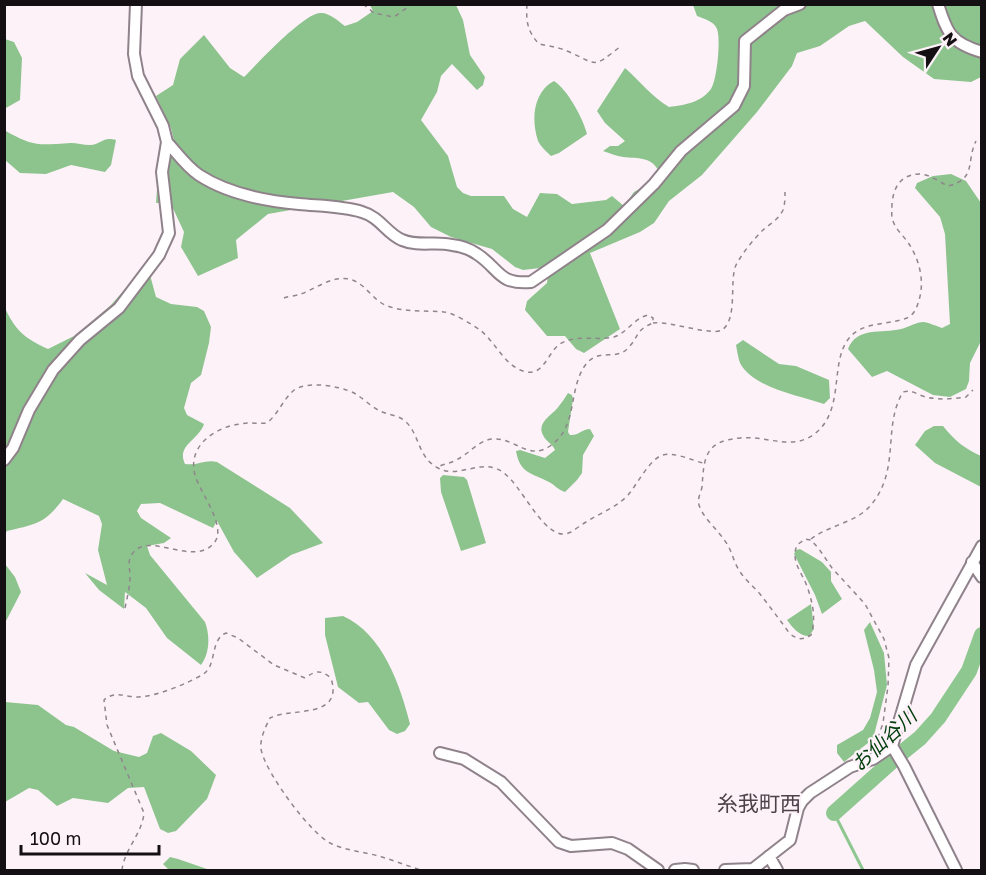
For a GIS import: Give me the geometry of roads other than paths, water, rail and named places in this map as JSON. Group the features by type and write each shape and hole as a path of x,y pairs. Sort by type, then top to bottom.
{"street":[{"path":"4,460 13,448 29,410 53,370 80,340 119,308 159,255 169,233 162,172 167,142 163,126 138,76 134,54 136,4"},
{"path":"167,142 198,174 235,192 286,203 363,212 380,220 395,237 403,241 449,244 466,249 479,255 506,280 519,283 531,282 607,230 654,184 681,151 734,106 744,86 745,41 784,10 800,4"},
{"path":"938,4 944,24 956,41 962,46 981,52"},
{"path":"725,870 753,869 790,840 798,808 810,793 850,767 873,759 892,746 916,665 981,546"},
{"path":"972,562 981,577"},
{"path":"892,746 956,870"},
{"path":"440,753 464,759 501,782 559,842 572,846 612,843 628,849 658,870"},
{"path":"769,856 777,870"},
{"path":"675,870 693,870"}],"waterway":[{"name":"お仙谷川","path":"834,813 920,738 938,718 969,671 982,635"},
{"name":"お仙谷川","path":"834,813 863,870"}],"district":[{"name":"糸我町西","path":"759,804"}]}
